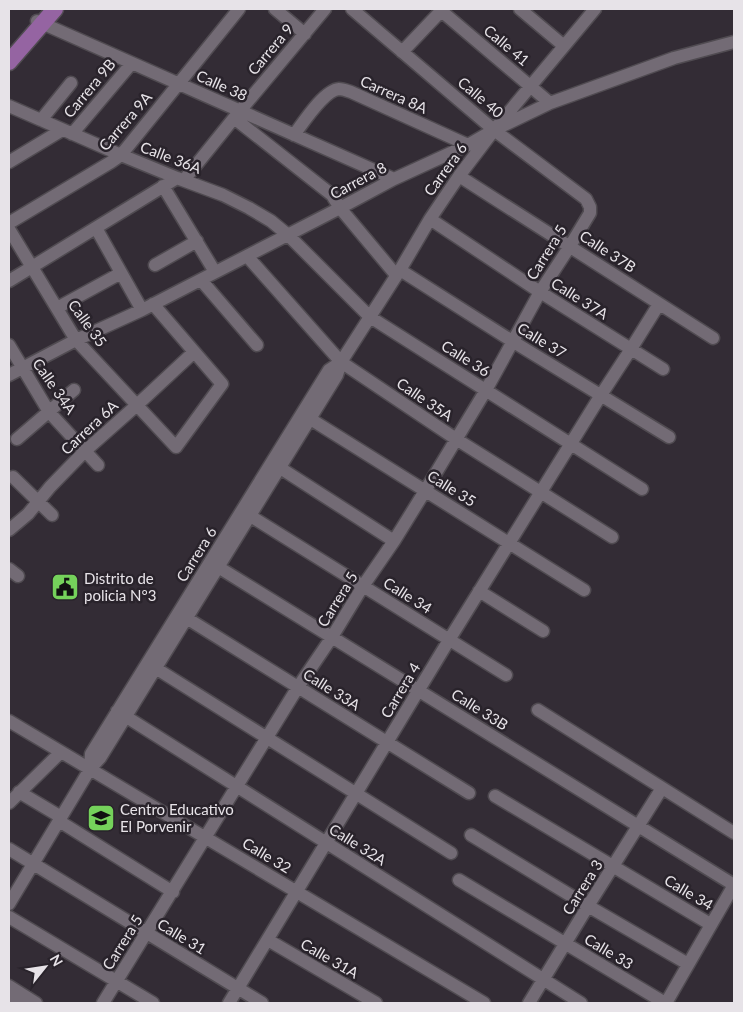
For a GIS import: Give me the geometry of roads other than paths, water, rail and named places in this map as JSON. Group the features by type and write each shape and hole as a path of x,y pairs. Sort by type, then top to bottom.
{"main road":[{"path":"9,52 42,18 55,9"},
{"path":"9,62 42,18"}],"street":[{"name":"Carrera 9A","path":"9,223 121,155 238,9"},
{"path":"275,9 305,34"},
{"name":"Carrera 9","path":"9,281 163,186 180,179 326,9"},
{"name":"Calle 40","path":"352,9 494,130 586,199 590,207"},
{"path":"402,52 441,9"},
{"name":"Calle 41","path":"441,9 550,103"},
{"path":"520,9 564,46"},
{"name":"Carrera 6","path":"9,904 90,769 100,758 122,714 214,564 306,416 337,375 341,362 430,219 459,176 494,130 595,9"},
{"name":"Calle 38","path":"42,18 237,114 294,135 394,179"},
{"name":"Carrera 8","path":"9,375 76,340 148,307 394,179 468,145 550,103 674,58 734,42"},
{"name":"Carrera 9B","path":"9,162 67,132 132,63"},
{"path":"41,120 71,84"},
{"name":"Carrera 8A","path":"294,135 323,97 332,91 340,89 351,92 468,145"},
{"name":"Calle 36A","path":"9,106 121,155 223,195 249,208 288,235"},
{"name":"Calle 37","path":"237,114 332,195 340,208 398,272 670,437"},
{"name":"Calle 37B","path":"459,176 713,338"},
{"path":"163,186 215,272"},
{"name":"Carrera 5","path":"103,1003 298,687 425,491 486,390 540,292 590,213 590,207"},
{"name":"Calle 37A","path":"430,219 540,292 663,369"},
{"path":"96,228 121,273 148,307 194,352"},
{"name":"Calle 35","path":"9,229 76,340 176,447 222,384 194,352"},
{"name":"Calle 36","path":"288,235 370,317 642,489"},
{"path":"155,265 196,241"},
{"name":"Calle 35A","path":"247,256 341,362 456,439 612,537"},
{"path":"57,308 121,273"},
{"path":"201,280 257,345"},
{"name":"Carrera 4","path":"229,1003 479,591 659,304"},
{"name":"Calle 34A","path":"9,345 50,412 98,465"},
{"name":"Carrera 6A","path":"9,530 28,514 85,451 194,352"},
{"path":"18,439 74,390"},
{"name":"Calle 35","path":"306,416 584,590"},
{"path":"276,465 394,541"},
{"path":"13,477 52,515"},
{"name":"Calle 34","path":"246,513 506,675"},
{"name":"Calle 33B","path":"214,564 734,885"},
{"path":"479,591 543,631"},
{"name":"Calle 33A","path":"183,616 469,792"},
{"path":"152,665 451,853"},
{"path":"538,710 734,833"},
{"name":"Calle 32A","path":"122,714 581,1003"},
{"name":"Calle 32","path":"9,721 484,1003"},
{"path":"9,803 61,752"},
{"name":"Carrera 3","path":"529,1003 662,788"},
{"path":"19,792 173,892"},
{"name":"Calle 34","path":"495,796 710,924"},
{"path":"471,835 688,964"},
{"name":"Calle 31","path":"9,850 262,1003"},
{"name":"Calle 33","path":"459,880 666,1003"},
{"path":"666,1003 734,885"},
{"path":"9,917 153,1003"},
{"name":"Calle 31A","path":"268,940 376,1003"},
{"path":"9,986 36,1003"},
{"path":"9,996 19,1003"}],"place":[{"name":"Distrito de policia N°3","path":"65,587"},
{"name":"Centro Educativo El Porvenir","path":"101,818"}]}
